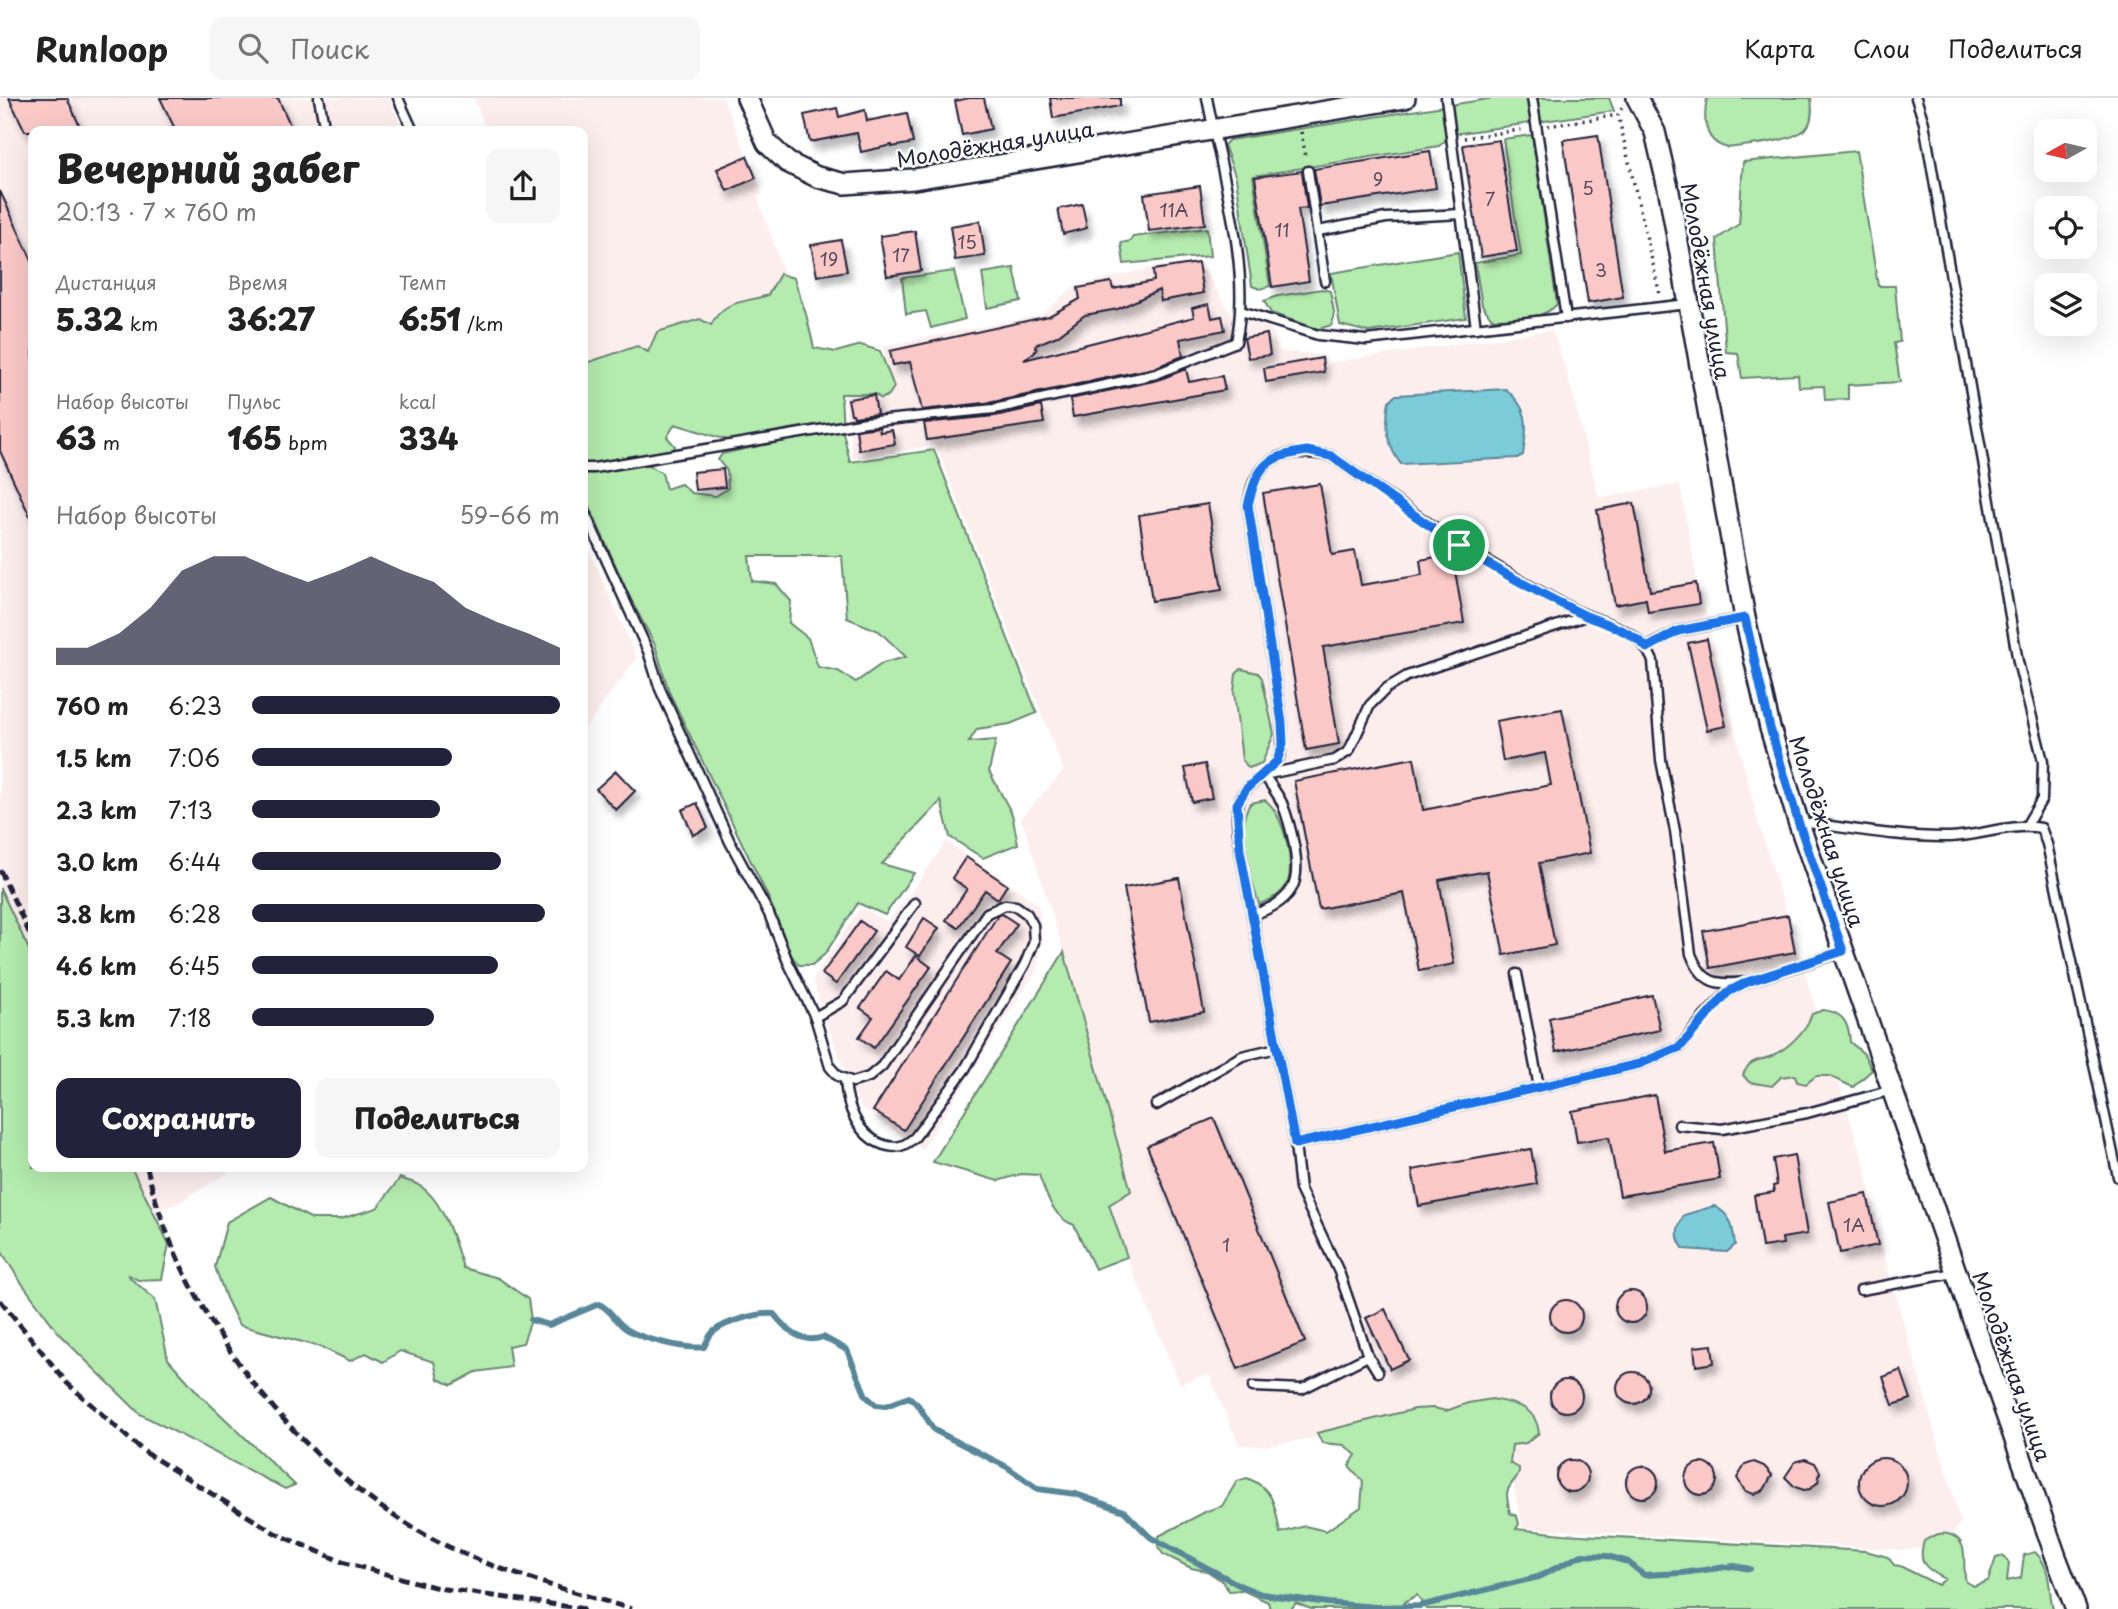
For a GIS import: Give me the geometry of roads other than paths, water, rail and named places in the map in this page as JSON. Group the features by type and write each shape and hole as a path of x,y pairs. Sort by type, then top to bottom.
{"street":[{"name":"Молодёжная улица","path":"747,98 767,143 787,162 817,177 845,184 877,184 1213,131 1306,111 1405,98"},
{"name":"Молодёжная улица","path":"1637,98 1655,132 1669,192 1745,618 1770,728 1798,821 1843,951 2076,1609"}],"lane":[{"path":"318,98 324,126"},
{"path":"398,98 410,126"},
{"path":"588,468 866,422 995,409 1156,374 1236,342 1241,311 1241,286 1225,179 1207,98"},
{"path":"1446,98 1476,328"},
{"path":"1532,98 1566,318"},
{"path":"1916,98 1927,136 2018,662 2043,761 2042,799 2026,826"},
{"path":"1308,171 1325,281"},
{"path":"1318,231 1386,218 1462,214"},
{"path":"1241,311 1318,335 1366,340 1688,304"},
{"path":"1378,1372 1368,1356 1339,1272 1300,1189 1295,1144 1240,850 1237,804 1246,789 1277,761 1283,744 1248,505 1255,478 1270,460 1307,451 1331,456 1459,545 1522,583 1586,616 1618,627 1637,638 1647,648 1653,661 1661,760 1675,831 1691,954 1697,970 1708,979 1721,985 1747,982"},
{"path":"588,520 648,651 660,689 724,831 769,914 788,962 815,1017 830,1067 845,1081 861,1081 882,1066 987,914 1005,905 1016,906 1027,914 1033,925 1034,942 1025,964 965,1069 915,1137 905,1146 891,1147 877,1143 866,1135 846,1100 845,1081"},
{"path":"1264,775 1335,760 1349,751 1370,705 1387,688 1407,676 1586,616"},
{"path":"1647,648 1678,631 1745,618"},
{"path":"1252,915 1266,910 1284,898 1296,878 1297,864 1291,834 1281,802 1264,775"},
{"path":"1798,821 1910,835 1952,837 2026,826 2041,828 2118,1177"},
{"path":"815,1017 843,1001 915,903"},
{"path":"1295,1144 1639,1064 1680,1047 1728,992 1747,982 1843,951"},
{"path":"1517,974 1539,1087"},
{"path":"1156,1105 1242,1056 1277,1048"},
{"path":"1679,1125 1722,1129 1807,1113 1892,1090"},
{"path":"1861,1290 1956,1273"},
{"path":"1252,1387 1302,1389 1368,1356"}],"water":[{"path":"1506,389 1520,405 1525,419 1523,455 1517,458 1401,464 1396,457 1388,434 1387,418 1389,401 1396,395"},
{"path":"1714,1206 1725,1213 1730,1222 1735,1245 1727,1252 1684,1249 1678,1232 1684,1215"}],"waterway":[{"path":"531,1320 549,1325 599,1304 624,1327 635,1333 665,1343 696,1348 704,1347 713,1332 733,1321 774,1314 795,1335 808,1339 823,1337 847,1350 866,1396 876,1405 886,1406 909,1397 918,1405 934,1430 1007,1467 1038,1489 1076,1494 1124,1511 1150,1537 1261,1594 1376,1607 1420,1606 1538,1577 1582,1555 1607,1556 1628,1562 1644,1575 1734,1566 1750,1569"}],"railway":[{"path":"0,870 28,930"},
{"path":"148,1172 163,1222 187,1277 217,1331 252,1382 293,1429 337,1472 384,1509 457,1551 531,1579 632,1609"},
{"path":"0,1300 67,1383 143,1451 275,1533 345,1563 438,1588 585,1609"}]}
